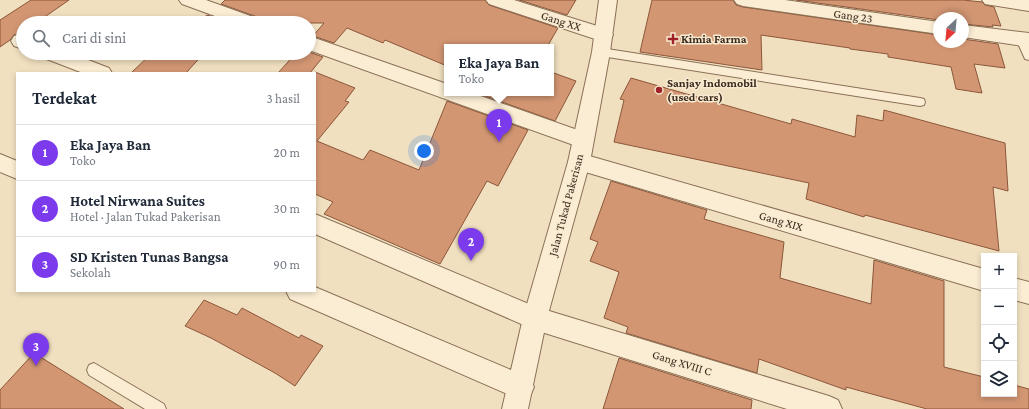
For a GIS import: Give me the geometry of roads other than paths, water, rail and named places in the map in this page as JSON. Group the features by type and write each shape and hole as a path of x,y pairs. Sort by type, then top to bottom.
{"street":[{"path":"188,0 233,16"},
{"name":"Gang XX","path":"495,0 602,44"},
{"name":"Jalan Tukad Pakerisan","path":"520,402 535,318 579,162 582,140 602,44 608,0"},
{"name":"Gang 23","path":"743,0 933,27"},
{"path":"992,0 1029,5"},
{"path":"969,32 1025,40"},
{"path":"316,45 444,91"},
{"path":"69,60 99,72"},
{"path":"459,96 582,140"},
{"name":"Gang XIX","path":"579,162 981,279"},
{"path":"0,163 16,170"},
{"name":"Gang XVIII C","path":"316,224 535,318 829,409"},
{"path":"1017,290 1029,293"},
{"path":"300,292 520,402"}],"lane":[{"path":"1025,40 1029,56"},
{"path":"602,44 920,102"},
{"path":"94,370 158,409"}],"place":[{"name":"Kimia Farma","path":"673,39"},
{"name":"Sanjay Indomobil (used cars)","path":"659,90"},
{"name":"Eka Jaya Ban","path":"499,142"},
{"name":"Hotel Nirwana Suites","path":"471,261"},
{"name":"SD Kristen Tunas Bangsa","path":"36,366"}]}
